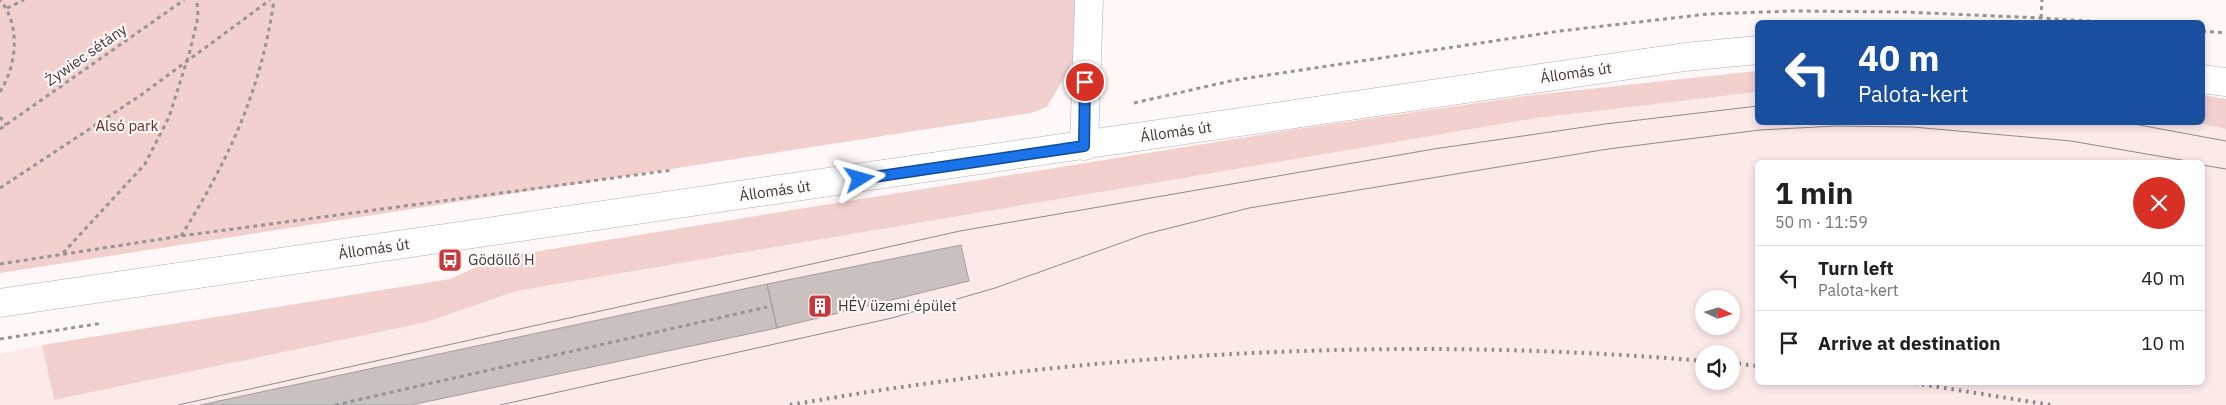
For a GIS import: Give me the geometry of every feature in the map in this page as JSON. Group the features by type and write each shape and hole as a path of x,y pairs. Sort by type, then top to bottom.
{"main road":[{"path":"1084,146 1089,0"},
{"name":"Állomás út","path":"0,303 1686,57 1755,50"},
{"path":"2205,80 2226,82"}],"path":[{"path":"0,0 7,8 13,24 14,42 8,76 0,92"},
{"path":"7,8 24,0"},
{"name":"Żywiec sétány","path":"0,129 184,0"},
{"path":"62,254 145,164 169,117 198,17 198,0"},
{"path":"0,188 141,95 270,0"},
{"path":"181,236 208,193 236,139 256,84 274,0"},
{"path":"2040,18 2042,0"},
{"path":"2205,31 2226,33"},
{"path":"0,117 6,125"},
{"path":"335,405 767,307"}],"shaded area":[{"path":"1755,92 1755,125 2205,124 2226,129 2226,405 0,405 0,354 42,345 54,400 427,322 516,291 1537,118"}],"green space":[{"name":"Alsó park","path":"0,0 1077,0 1073,62 1047,107 1031,113 0,273"},
{"path":"1755,71 1755,92 1537,118 516,291 427,322 54,400 42,345 450,279 496,258 1290,130 1533,95"},
{"path":"2205,95 2226,99 2226,129 2205,125"}],"building":[{"name":"HÉV üzemi épület","path":"961,245 969,281 777,328 767,284"},
{"path":"767,284 777,328 411,405 200,405"}],"tram line":[{"path":"178,405 960,231 1434,149 1605,124 1755,106"},
{"path":"2139,125 2226,141"},
{"path":"500,405 892,318 995,288 1146,234 1249,208 1608,149 1760,130 1835,126 1913,127 2071,141 2181,160"},
{"path":"2205,166 2226,169"}],"railway":[{"path":"790,405 903,387 1017,372 1131,361 1246,353 1475,349 1590,353 1695,360"},
{"path":"1740,364 1755,366"},
{"path":"1926,385 2051,405"}],"place":[{"name":"Gödöllő H","path":"450,260"},
{"name":"HÉV üzemi épület","path":"820,306"}],"route":[{"path":"860,179 1084,146 1085,82"}]}
